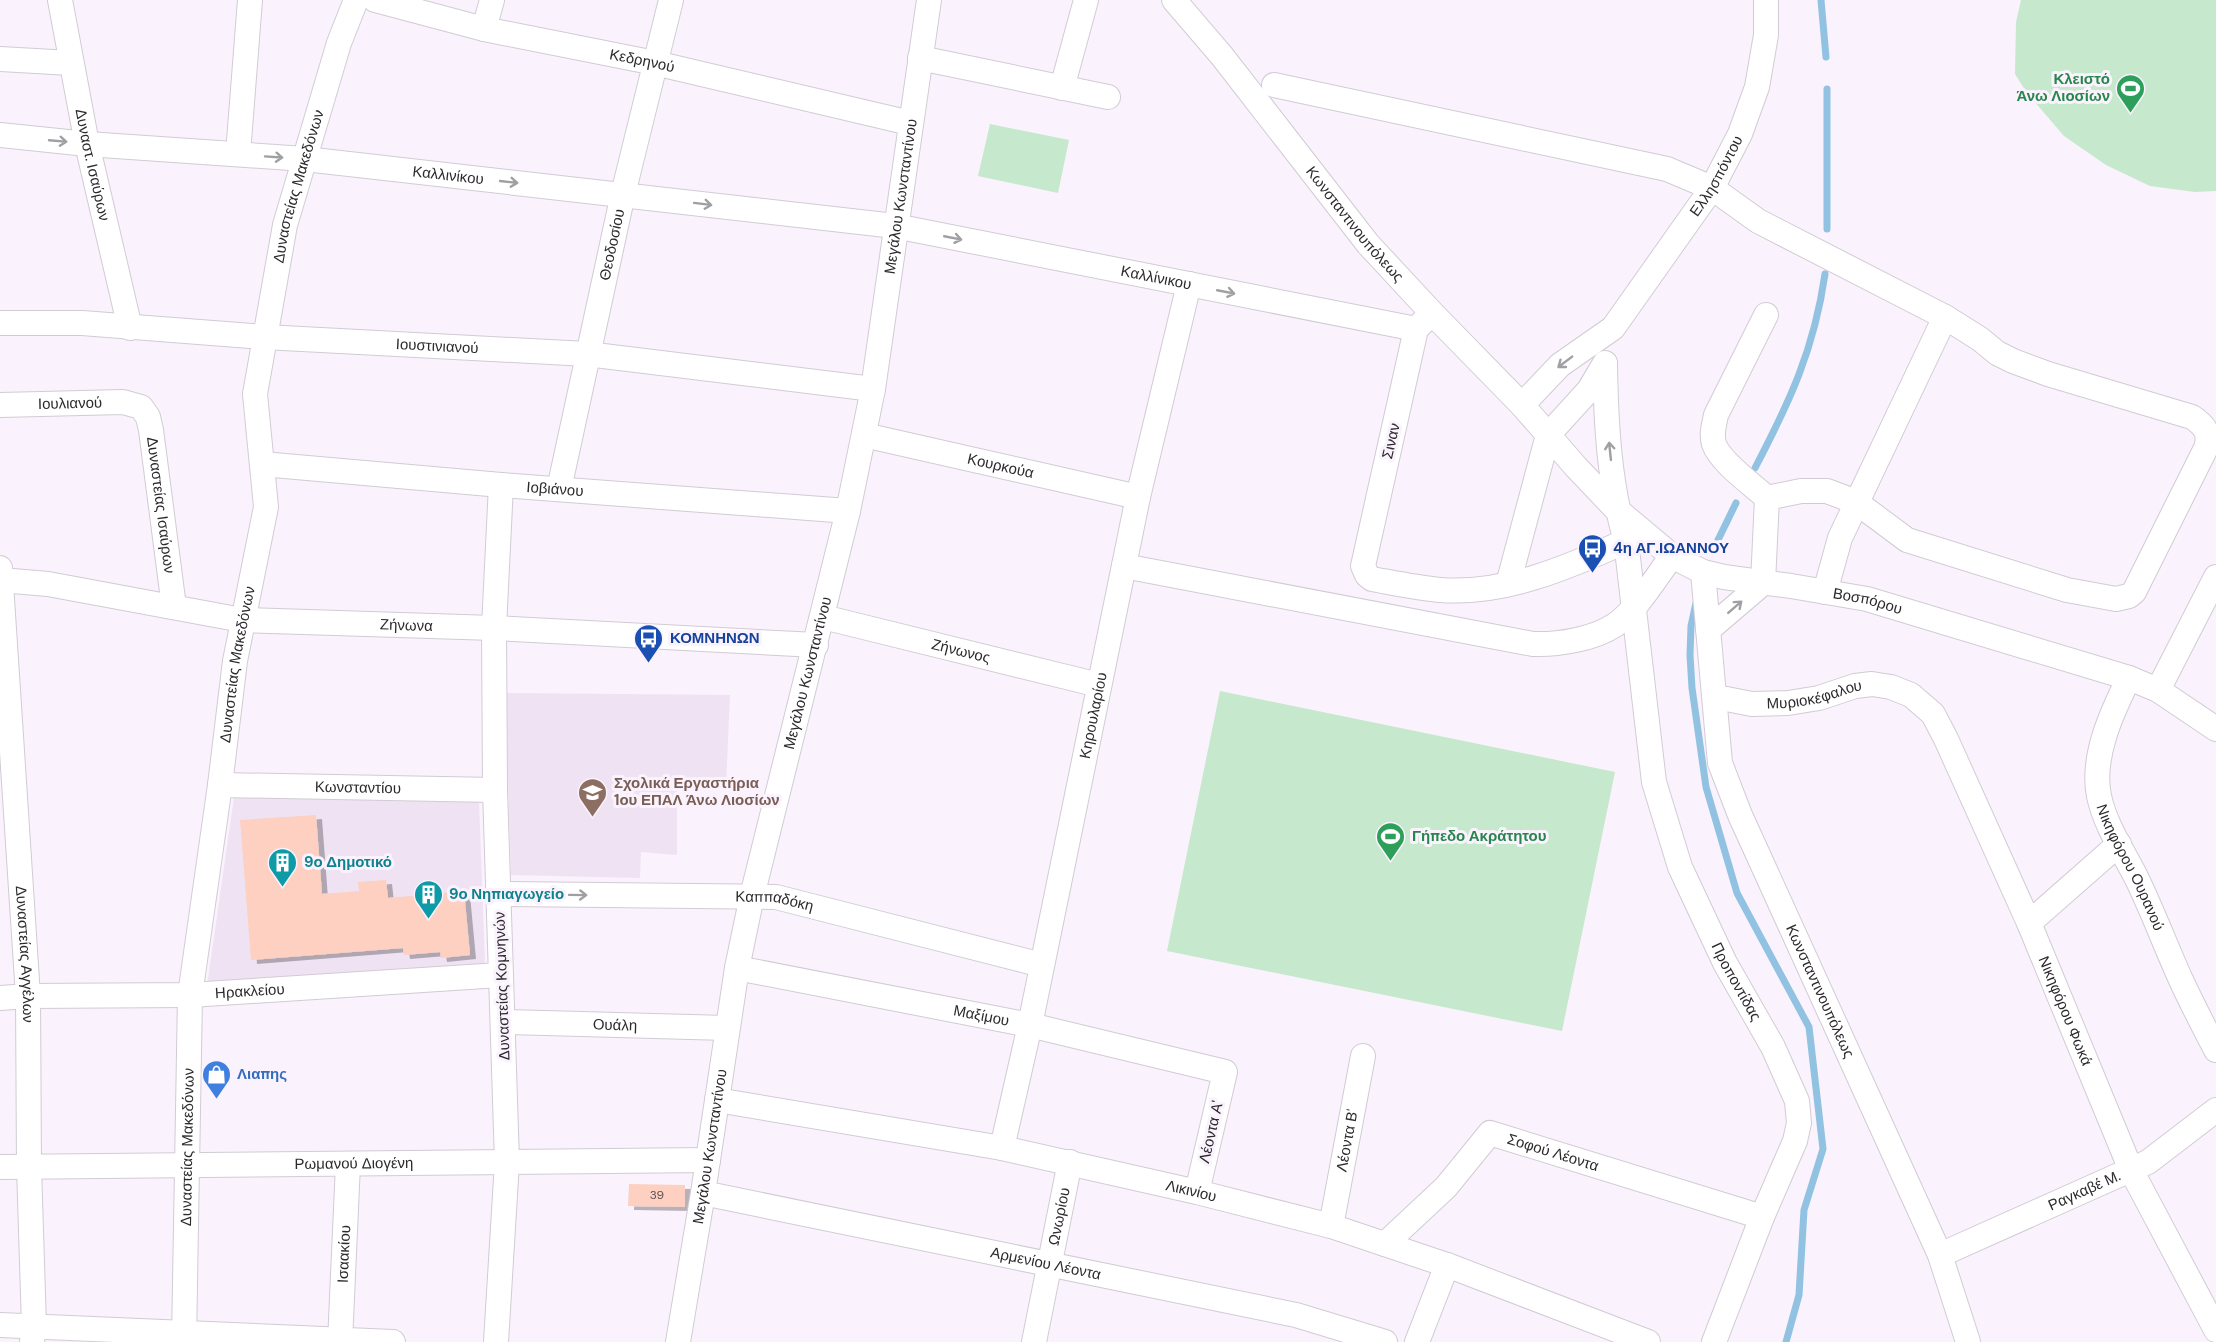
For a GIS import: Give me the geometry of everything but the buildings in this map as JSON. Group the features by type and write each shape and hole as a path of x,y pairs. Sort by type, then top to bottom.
{"street":[{"name":"Δυναστ. Ισαύρων","path":"60,0 87,144 130,328"},
{"path":"238,154 250,0"},
{"name":"Δυναστείας Μακεδόνων","path":"184,1338 190,995 242,620 266,507 255,394 285,225 339,43 356,0"},
{"name":"Κεδρηνού","path":"375,0 484,29 655,63 910,123"},
{"path":"484,29 492,0"},
{"name":"Θεοδοσίου","path":"558,489 623,194 671,0"},
{"name":"Μεγάλου Κωνσταντίνου","path":"678,1342 703,1193 736,968 823,617 873,389 929,0"},
{"path":"1062,88 1086,0"},
{"name":"Κωνσταντινουπόλεως","path":"1174,0 1221,56 1368,244 1424,321 1522,405 1548,435"},
{"name":"Ελλησπόντου","path":"1522,405 1560,365 1613,328 1712,188 1740,134 1757,87 1766,35 1766,0"},
{"path":"920,58 1108,97"},
{"path":"0,59 71,63"},
{"path":"1274,85 1668,169 1712,188 1758,221 1945,317 1980,339 1997,353 2048,374 2192,417 2205,427 2208,441 2137,587 2134,592 2123,598 2097,597 2067,590 1907,540 1856,501 1827,491 1801,491 1767,498"},
{"name":"Καλλινίκου","path":"0,135 87,144 305,159 895,226"},
{"name":"Καλλίνικου","path":"895,226 1189,284 1424,321"},
{"name":"Κηρουλαρίου","path":"1002,1148 1030,1025 1138,497 1189,284"},
{"path":"1766,315 1716,415 1713,429 1718,453 1767,498"},
{"path":"1825,592 1840,537 1945,317"},
{"name":"Σιναν","path":"1424,321 1363,566 1367,575 1372,579 1441,590 1479,589 1508,584"},
{"name":"Ιουστινιανού","path":"0,322 82,323 264,337 587,354 873,389"},
{"name":"Ελλησπόντου","path":"1548,435 1589,390 1605,364 1613,328"},
{"path":"1605,364 1608,430 1616,509"},
{"name":"Ιουλιανού","path":"0,405 123,402 141,407"},
{"name":"Δυναστείας Ισαύρων","path":"141,407 148,417 151,430 174,607"},
{"name":"Κουρκούα","path":"864,435 1138,497"},
{"path":"1508,584 1548,435"},
{"name":"Βοσπόρου","path":"1548,435 1616,509 1672,556 1703,572 1867,599 2129,678 2158,690 2216,729"},
{"name":"Ιοβιάνου","path":"262,464 501,485 848,511"},
{"name":"Δυναστείας Κομνηνών","path":"496,1342 507,1162 495,790 494,628 501,485"},
{"path":"1708,630 1763,583 1767,498"},
{"name":"Προποντίδας","path":"1616,509 1626,541 1654,782 1680,867 1725,963 1773,1047 1797,1101 1799,1123 1795,1141 1762,1216 1714,1342"},
{"path":"1508,584 1562,568 1626,541"},
{"path":"1124,566 1533,644 1555,645 1615,625 1634,606 1672,556"},
{"name":"Κωνσταντινουπόλεως","path":"1703,572 1716,697 1720,763 1740,815 1940,1255 1968,1342"},
{"name":"Ζήνωνα","path":"1,576 242,620 494,628 816,645"},
{"name":"Δυναστείας Αγγέλων","path":"1,576 4,666 28,996 33,1334"},
{"path":"2158,690 2216,577"},
{"name":"Ζήνωνος","path":"823,617 1099,685"},
{"name":"Νικηφόρου Ουρανού","path":"2129,678 2112,712 2102,744 2099,795 2182,983 2216,1050"},
{"name":"Μυριοκέφαλου","path":"1716,697 1752,704 1788,703 1819,699 1855,686 1872,684 1892,687 1911,695"},
{"name":"Νικηφόρου Φωκά","path":"1911,695 1933,714 1946,739 2029,923 2131,1170 2216,1330"},
{"name":"Κωνσταντίου","path":"220,786 495,790"},
{"path":"2029,923 2119,844"},
{"name":"Καππαδόκη","path":"499,894 787,898 1042,965"},
{"name":"Μαξίμου","path":"736,968 1030,1025 1226,1072"},
{"name":"Ηρακλείου","path":"0,998 190,995 500,975"},
{"name":"Ουάλη","path":"504,1022 727,1028"},
{"name":"Λέοντα Β'","path":"1331,1226 1363,1056"},
{"name":"Λέοντα Α'","path":"1197,1192 1226,1072"},
{"name":"Λικινίου","path":"717,1100 1002,1148 1197,1192 1331,1226 1447,1265 1648,1342"},
{"name":"Ραγκαβέ Μ.","path":"1940,1255 2131,1170 2165,1150 2216,1110"},
{"name":"Σοφού Λέοντα","path":"1385,1244 1446,1187 1490,1133 1762,1216"},
{"name":"Ρωμανού Διογένη","path":"0,1167 708,1160"},
{"name":"Ωνωρίου","path":"1034,1342 1070,1162"},
{"name":"Ισαακίου","path":"340,1341 348,1164"},
{"name":"Αρμενίου Λέοντα","path":"703,1193 1296,1316 1385,1342"},
{"path":"1417,1342 1447,1265"},
{"path":"0,1325 33,1334 393,1342"}],"shaded area":[{"name":"Σχολικά Εργαστήρια 1ου ΕΠΑΛ Άνω Λιοσίων","path":"505,693 730,695 726,785 677,782 677,855 641,852 640,878 511,875"},
{"path":"234,797 479,801 485,963 207,986"}],"green space":[{"name":"Κλειστό Άνω Λιοσίων","path":"2021,0 2216,0 2216,191 2195,192 2150,186 2106,165 2064,136 2027,93 2015,74 2016,22"},
{"path":"990,124 1069,140 1058,193 978,176"},
{"name":"Γήπεδο Ακράτητου","path":"1220,691 1615,772 1562,1031 1167,951"}],"waterway":[{"path":"1821,0 1826,57"},
{"path":"1827,89 1827,229"},
{"path":"1755,468 1799,374 1814,327 1825,274"},
{"path":"1718,540 1736,503"},
{"path":"1696,603 1691,626 1690,655 1692,688 1706,787 1737,893 1809,1027 1823,1149 1804,1210 1799,1295 1786,1342"}],"place":[{"name":"Κλειστό Άνω Λιοσίων","path":"2131,114"},
{"name":"4η ΑΓ.ΙΩΑΝΝΟΥ","path":"1592,574"},
{"name":"ΚΟΜΝΗΝΩΝ","path":"649,664"},
{"name":"Σχολικά Εργαστήρια 1ου ΕΠΑΛ Άνω Λιοσίων","path":"593,818"},
{"name":"Γήπεδο Ακράτητου","path":"1391,862"},
{"name":"9ο Δημοτικό","path":"283,888"},
{"name":"9ο Νηπιαγωγείο","path":"428,920"},
{"name":"Λιαπης","path":"216,1100"}]}
